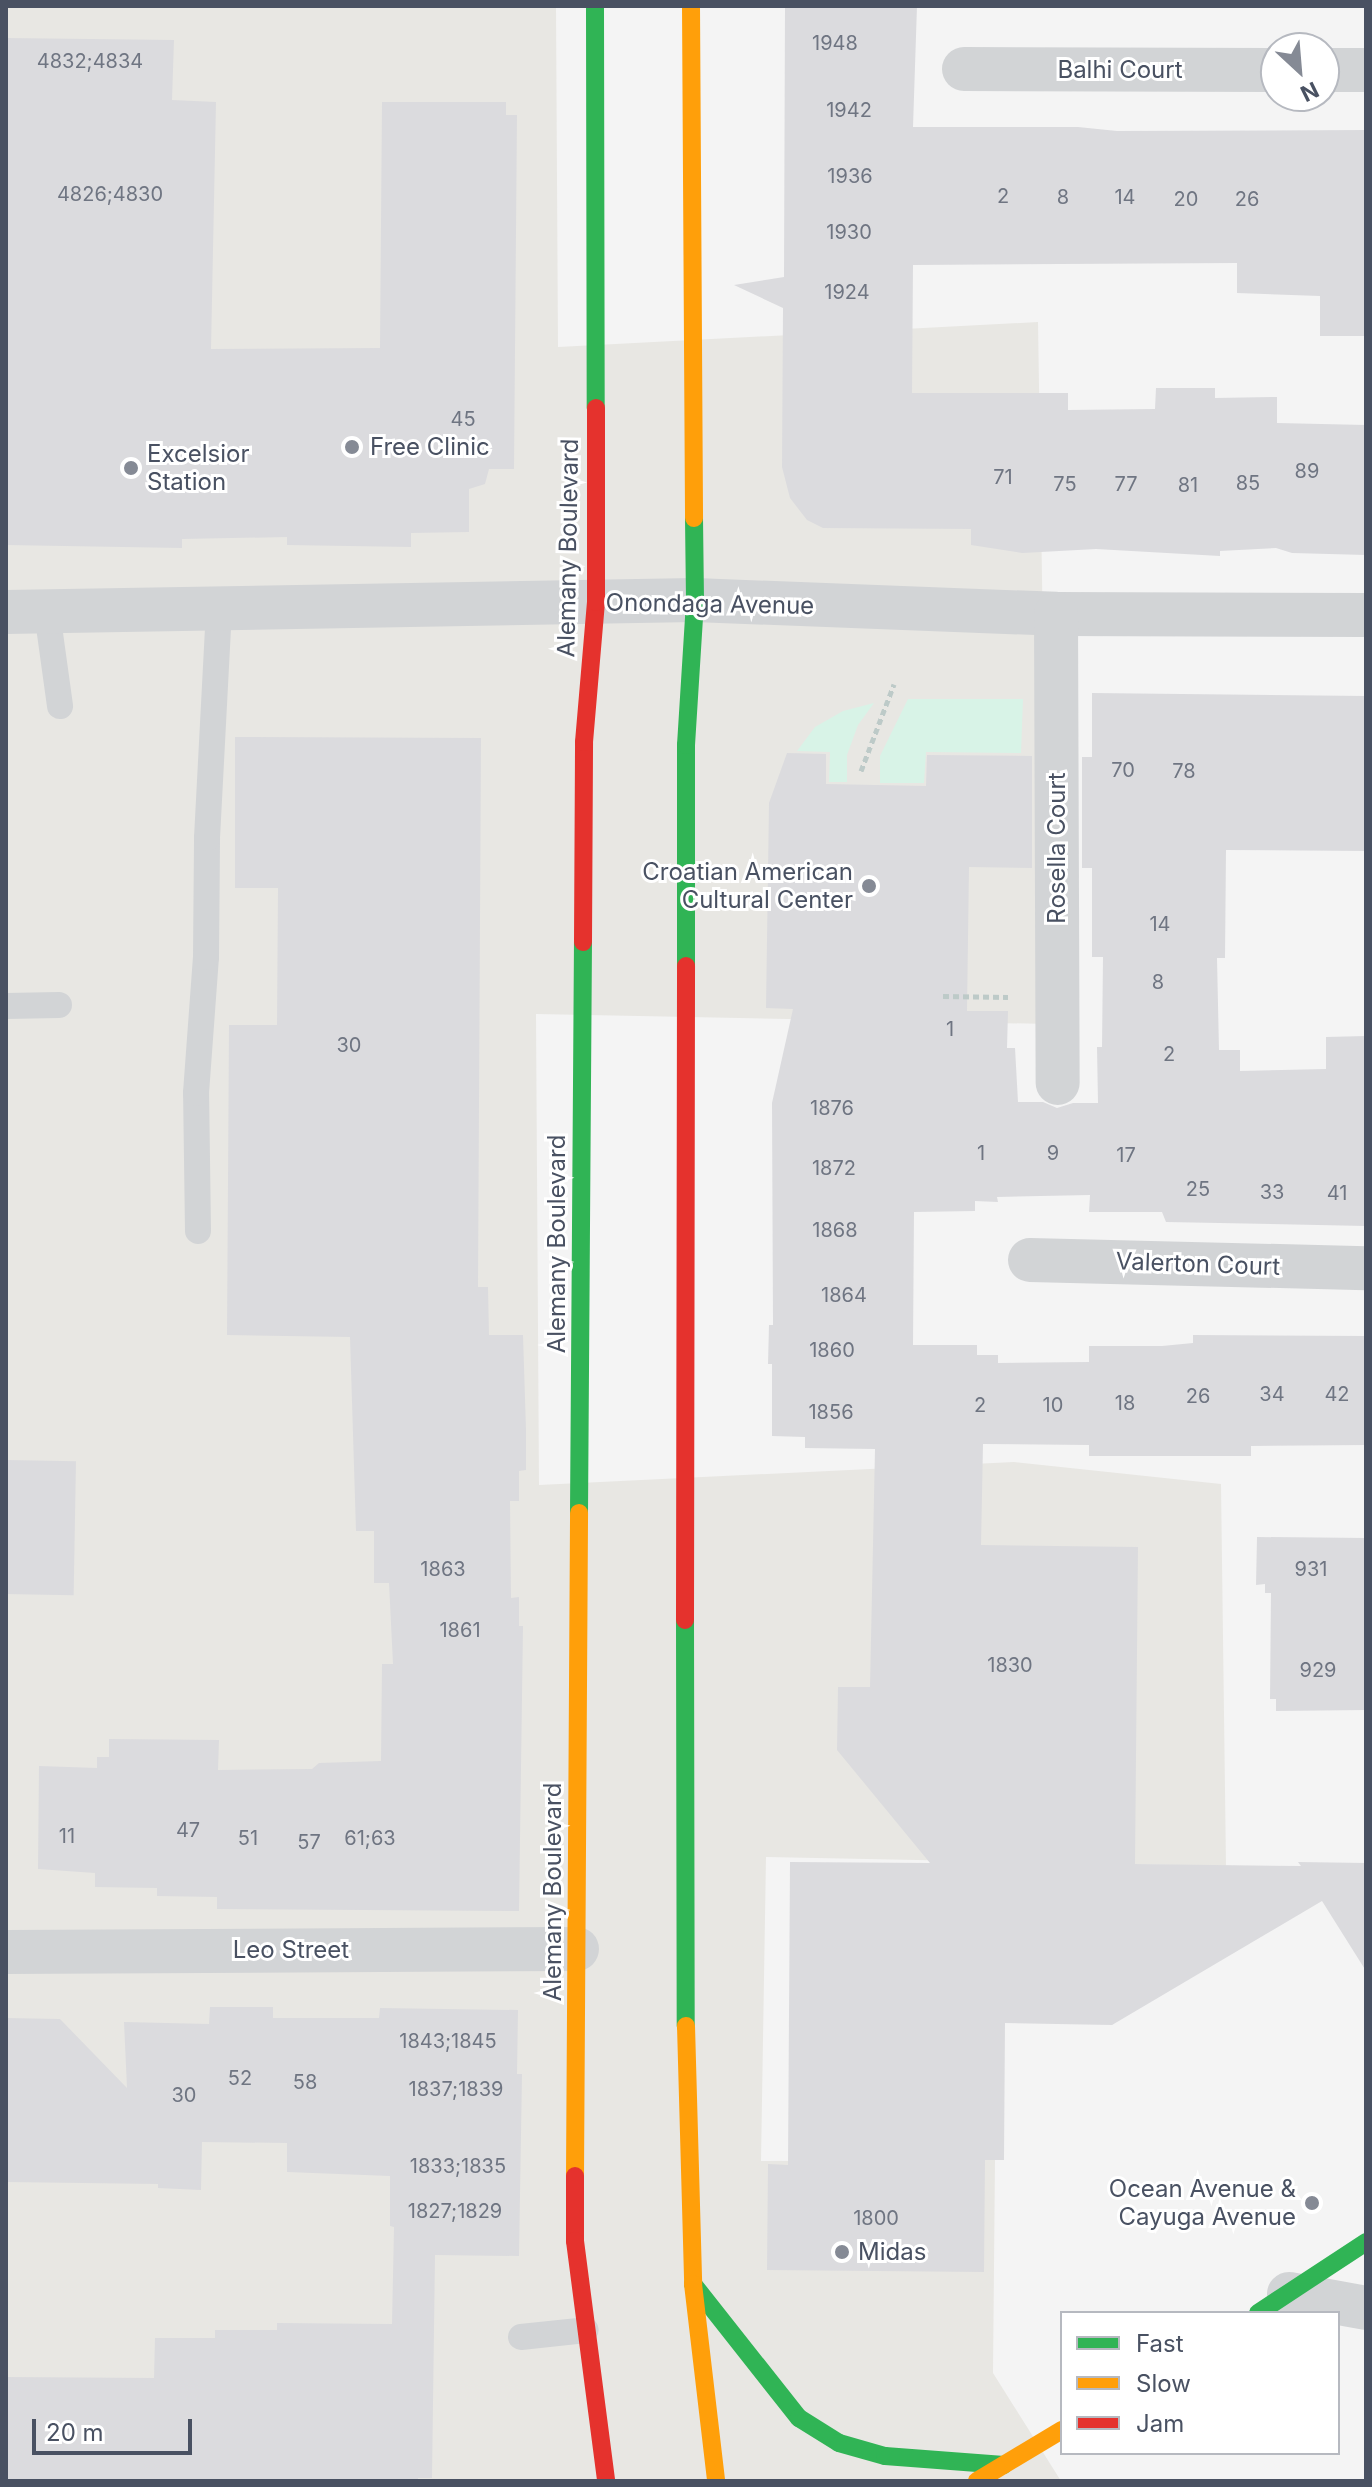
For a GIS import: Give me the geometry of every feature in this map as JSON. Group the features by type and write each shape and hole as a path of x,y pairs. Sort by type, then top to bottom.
{"main road":[{"name":"Alemany Boulevard","path":"595,6 596,602 584,742 575,2241 606,2481"},
{"path":"691,6 695,600 686,745 685,1986 693,2284 716,2481"},
{"path":"1274,2304 1366,2242"},
{"path":"693,2284 799,2418 839,2443 885,2456 1004,2465"},
{"path":"977,2481 1060,2431"}],"street":[{"name":"Balhi Court","path":"964,69 1260,70"},
{"path":"1340,70 1366,70"},
{"name":"Onondaga Avenue","path":"27,612 695,600 1056,614 1366,615"},
{"name":"Rosella Court","path":"1056,614 1058,1083"},
{"name":"Valerton Court","path":"1030,1260 1366,1268"},
{"name":"Leo Street","path":"6,1952 577,1949"},
{"path":"1274,2304 1366,2308"}],"lane":[{"path":"198,1231 196,1093 206,957 207,838 219,608"},
{"path":"27,612 60,706"},
{"path":"6,1006 59,1005"},
{"path":"521,2337 586,2330"}],"path":[{"path":"861,771 894,684"},
{"path":"943,996 1014,997"}],"shaded area":[{"path":"6,6 556,6 558,347 1038,322 1049,1024 536,1014 539,1485 1014,1462 1221,1484 1226,1866 766,1857 761,2161 995,2160 993,2373 1061,2481 6,2481"}],"green space":[{"path":"908,699 1023,699 1021,753 926,752 924,783 880,783 880,756"},
{"path":"874,703 858,725 847,755 847,782 829,782 830,752 797,751 815,727 843,711"}],"building":[{"path":"785,6 917,6 913,127 1078,127 1117,131 1366,130 1366,336 1320,336 1320,296 1237,293 1237,263 913,265 912,393 1068,393 1068,410 1155,409 1156,388 1215,388 1215,398 1277,397 1277,423 1366,425 1366,555 1292,553 1276,548 1220,551 1220,556 1096,549 1022,553 971,545 971,529 823,528 807,520 790,498 782,467 783,308 734,285 784,277"},
{"path":"6,38 174,40 172,100 216,102 211,349 380,348 382,102 506,102 506,115 517,115 514,469 489,469 485,484 469,489 469,532 411,533 411,547 287,545 287,537 182,539 182,548 6,545"},
{"path":"1092,693 1366,696 1366,851 1226,850 1225,958 1217,958 1219,1050 1240,1050 1240,1071 1326,1069 1326,1037 1366,1036 1366,1226 1166,1222 1162,1212 1089,1212 1090,1195 997,1197 998,1202 975,1201 975,1211 914,1212 913,1345 977,1345 977,1355 998,1355 998,1363 1089,1362 1089,1346 1193,1343 1193,1335 1366,1336 1366,1445 1251,1446 1251,1456 1089,1456 1089,1445 983,1444 981,1545 1138,1547 1135,1864 1301,1866 1298,1862 1366,1863 1366,1971 1322,1901 1112,2025 1005,2023 1004,2160 985,2160 984,2272 767,2270 768,2164 788,2165 790,1862 930,1863 837,1750 838,1687 870,1687 875,1449 805,1448 805,1437 772,1436 772,1364 768,1364 769,1325 773,1325 772,1103 793,1009 766,1008 769,803 787,753 826,754 826,784 926,786 927,755 1032,756 1032,868 969,867 967,1011 1008,1011 1007,1048 1015,1048 1018,1102 1043,1102 1057,1108 1073,1103 1098,1103 1097,1047 1102,1047 1103,957 1092,957 1092,868 1082,868 1082,757 1092,757"},
{"path":"235,737 481,738 478,1287 488,1287 489,1335 523,1335 526,1470 519,1471 519,1501 510,1501 511,1598 519,1597 519,1626 523,1626 519,1911 217,1909 217,1897 157,1896 157,1888 95,1887 95,1873 38,1869 39,1766 97,1768 97,1757 109,1757 109,1739 219,1740 218,1770 312,1769 319,1763 381,1761 382,1664 393,1664 389,1583 374,1583 374,1531 356,1531 350,1337 227,1335 229,1025 277,1025 278,888 235,888"},
{"path":"6,1460 76,1461 74,1595 6,1594"},
{"path":"1257,1537 1366,1538 1366,1710 1276,1711 1276,1699 1270,1699 1271,1593 1265,1593 1265,1584 1256,1585"},
{"path":"210,2007 273,2007 273,2018 379,2018 380,2008 518,2010 517,2074 522,2074 519,2256 435,2255 432,2478 418,2478 418,2481 6,2481 6,2377 154,2378 155,2338 215,2338 215,2330 277,2330 277,2323 392,2324 394,2227 390,2226 390,2176 287,2172 287,2143 202,2142 201,2190 158,2188 158,2184 6,2182 6,2018 60,2019 127,2088 124,2022 209,2024"}],"traffic: fast":[{"path":"595,6 596,408"},
{"path":"686,966 686,745 695,600 694,518"},
{"path":"579,1513 583,942"},
{"path":"685,1620 686,2026"},
{"path":"1261,2311 1366,2242"},
{"path":"693,2284 799,2418 839,2443 885,2456 1004,2465"}],"traffic: slow":[{"path":"691,6 694,518"},
{"path":"575,2176 579,1513"},
{"path":"686,2026 693,2284 716,2481"},
{"path":"977,2481 1060,2431"}],"traffic: jam":[{"path":"583,942 584,742 596,602 596,408"},
{"path":"685,1620 686,966"},
{"path":"575,2176 575,2241 606,2481"}],"place":[{"name":"Free Clinic","path":"352,447"},
{"name":"Excelsior Station","path":"131,468"},
{"name":"Croatian American Cultural Center","path":"869,886"},
{"name":"Ocean Avenue & Cayuga Avenue","path":"1312,2203"},
{"name":"Midas","path":"842,2252"}]}
